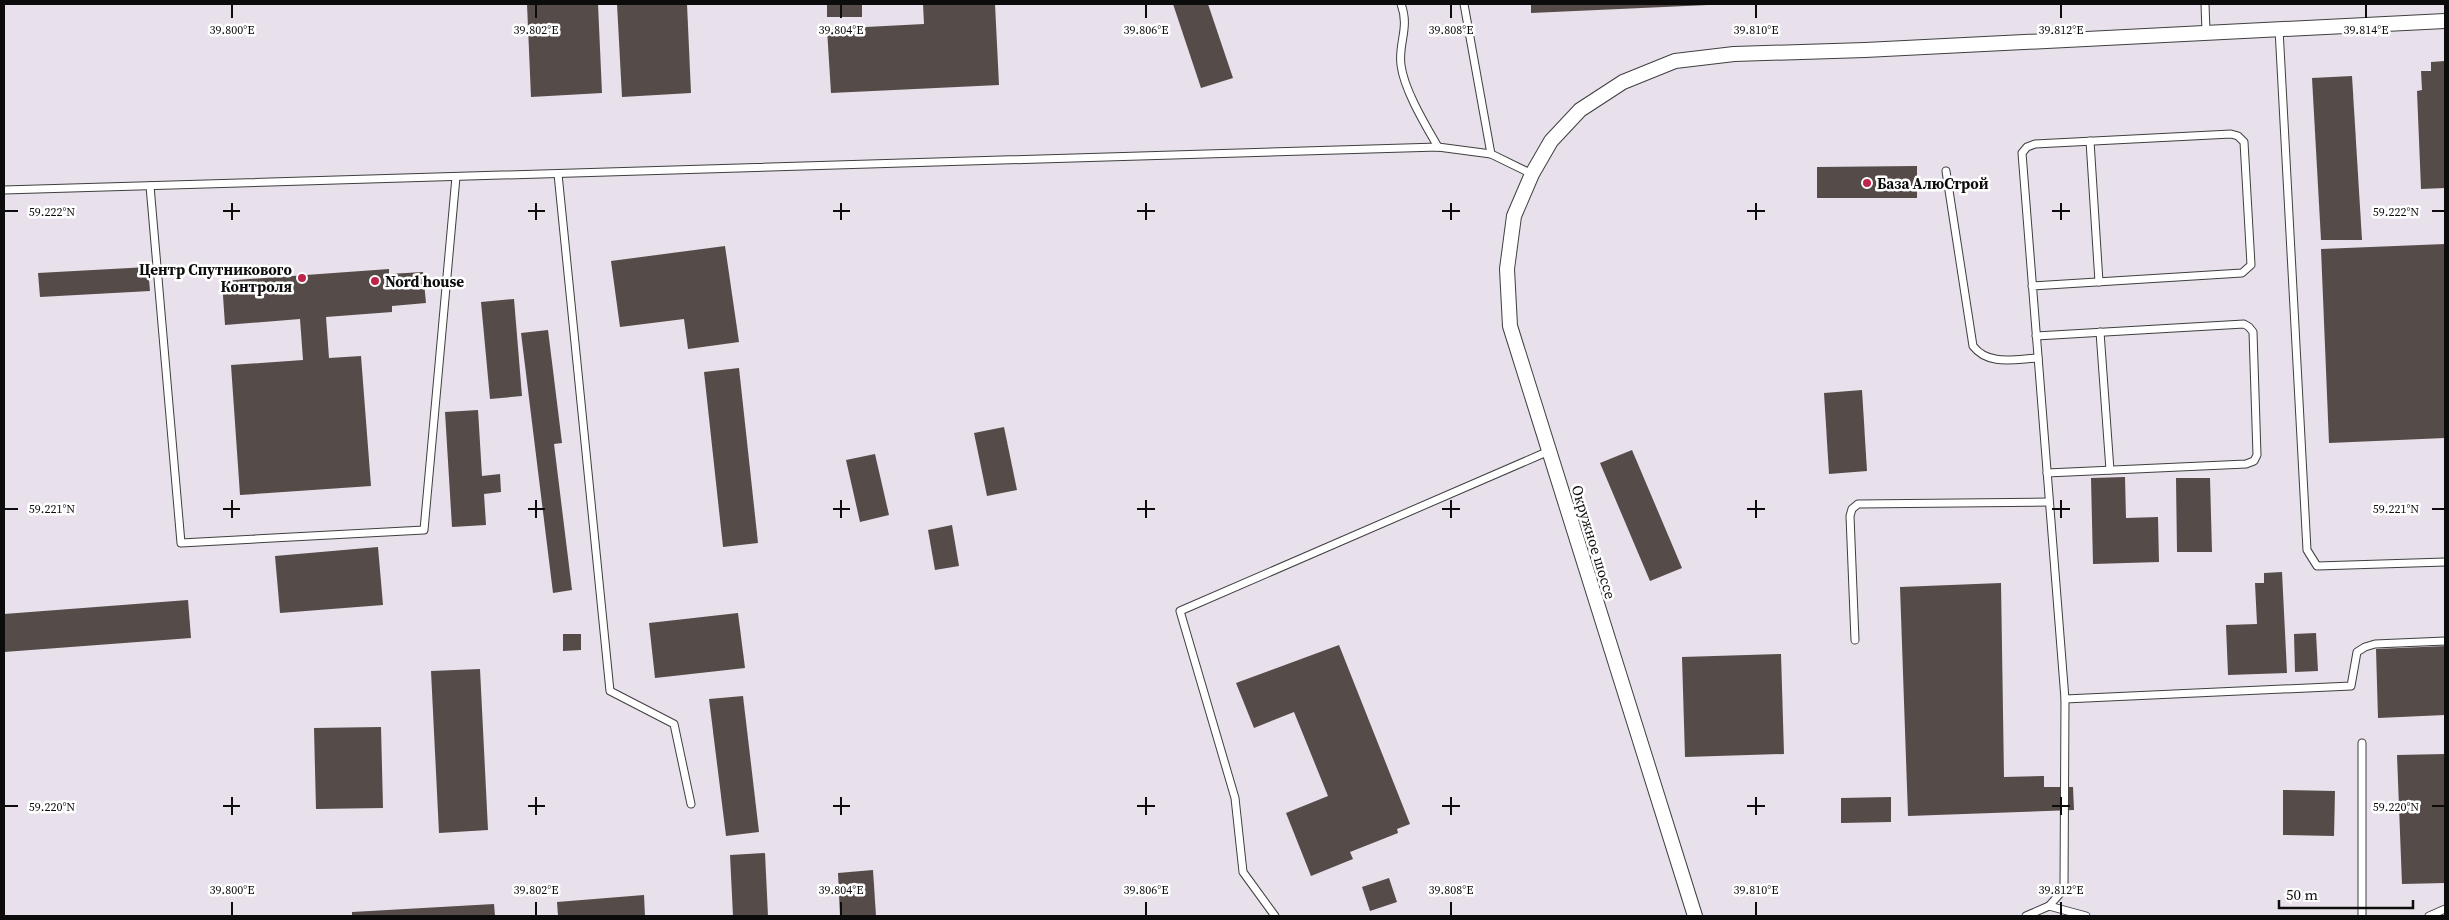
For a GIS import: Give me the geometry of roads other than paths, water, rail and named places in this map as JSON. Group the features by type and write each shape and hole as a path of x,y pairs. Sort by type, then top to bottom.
{"street":[{"name":"Окружное шоссе","path":"1695,916 1510,326 1507,269 1514,216 1532,174 1551,141 1580,110 1623,82 1675,61 1734,54 1865,50 2445,21"}],"lane":[{"path":"1400,4 1406,17 1401,65 1418,113 1438,147"},
{"path":"1464,4 1491,154"},
{"path":"2204,4 2206,32"},
{"path":"2279,29 2307,550 2317,566 2445,562"},
{"path":"2026,916 2049,906 2064,890 2065,698 2049,502 2047,472 2032,286 2022,154 2027,147 2035,144 2090,141 2231,134 2238,136 2244,142 2251,265 2247,270 2242,273 2032,286"},
{"path":"2090,141 2099,282"},
{"path":"4,190 1438,147 1491,154 1532,174"},
{"path":"1946,171 1973,346 1979,354 1990,360 2038,358"},
{"path":"558,174 610,691 674,724 691,804"},
{"path":"150,186 181,543 424,530 456,177"},
{"path":"2036,336 2244,324 2249,326 2252,332 2257,455 2254,461 2246,464 2047,472"},
{"path":"2100,332 2110,470"},
{"path":"1275,916 1243,872 1235,798 1180,610 1549,450"},
{"path":"1855,640 1850,516 1852,509 1858,504 2049,502"},
{"path":"2065,698 2351,686 2357,652 2365,646 2445,641"},
{"path":"2362,743 2362,916"},
{"path":"2049,906 2086,916"},
{"path":"2429,916 2445,909"}],"place":[{"name":"База АлюСтрой","path":"1867,183"},
{"name":"Центр Спутникового Контроля","path":"302,278"},
{"name":"Nord house","path":"375,281"}]}
